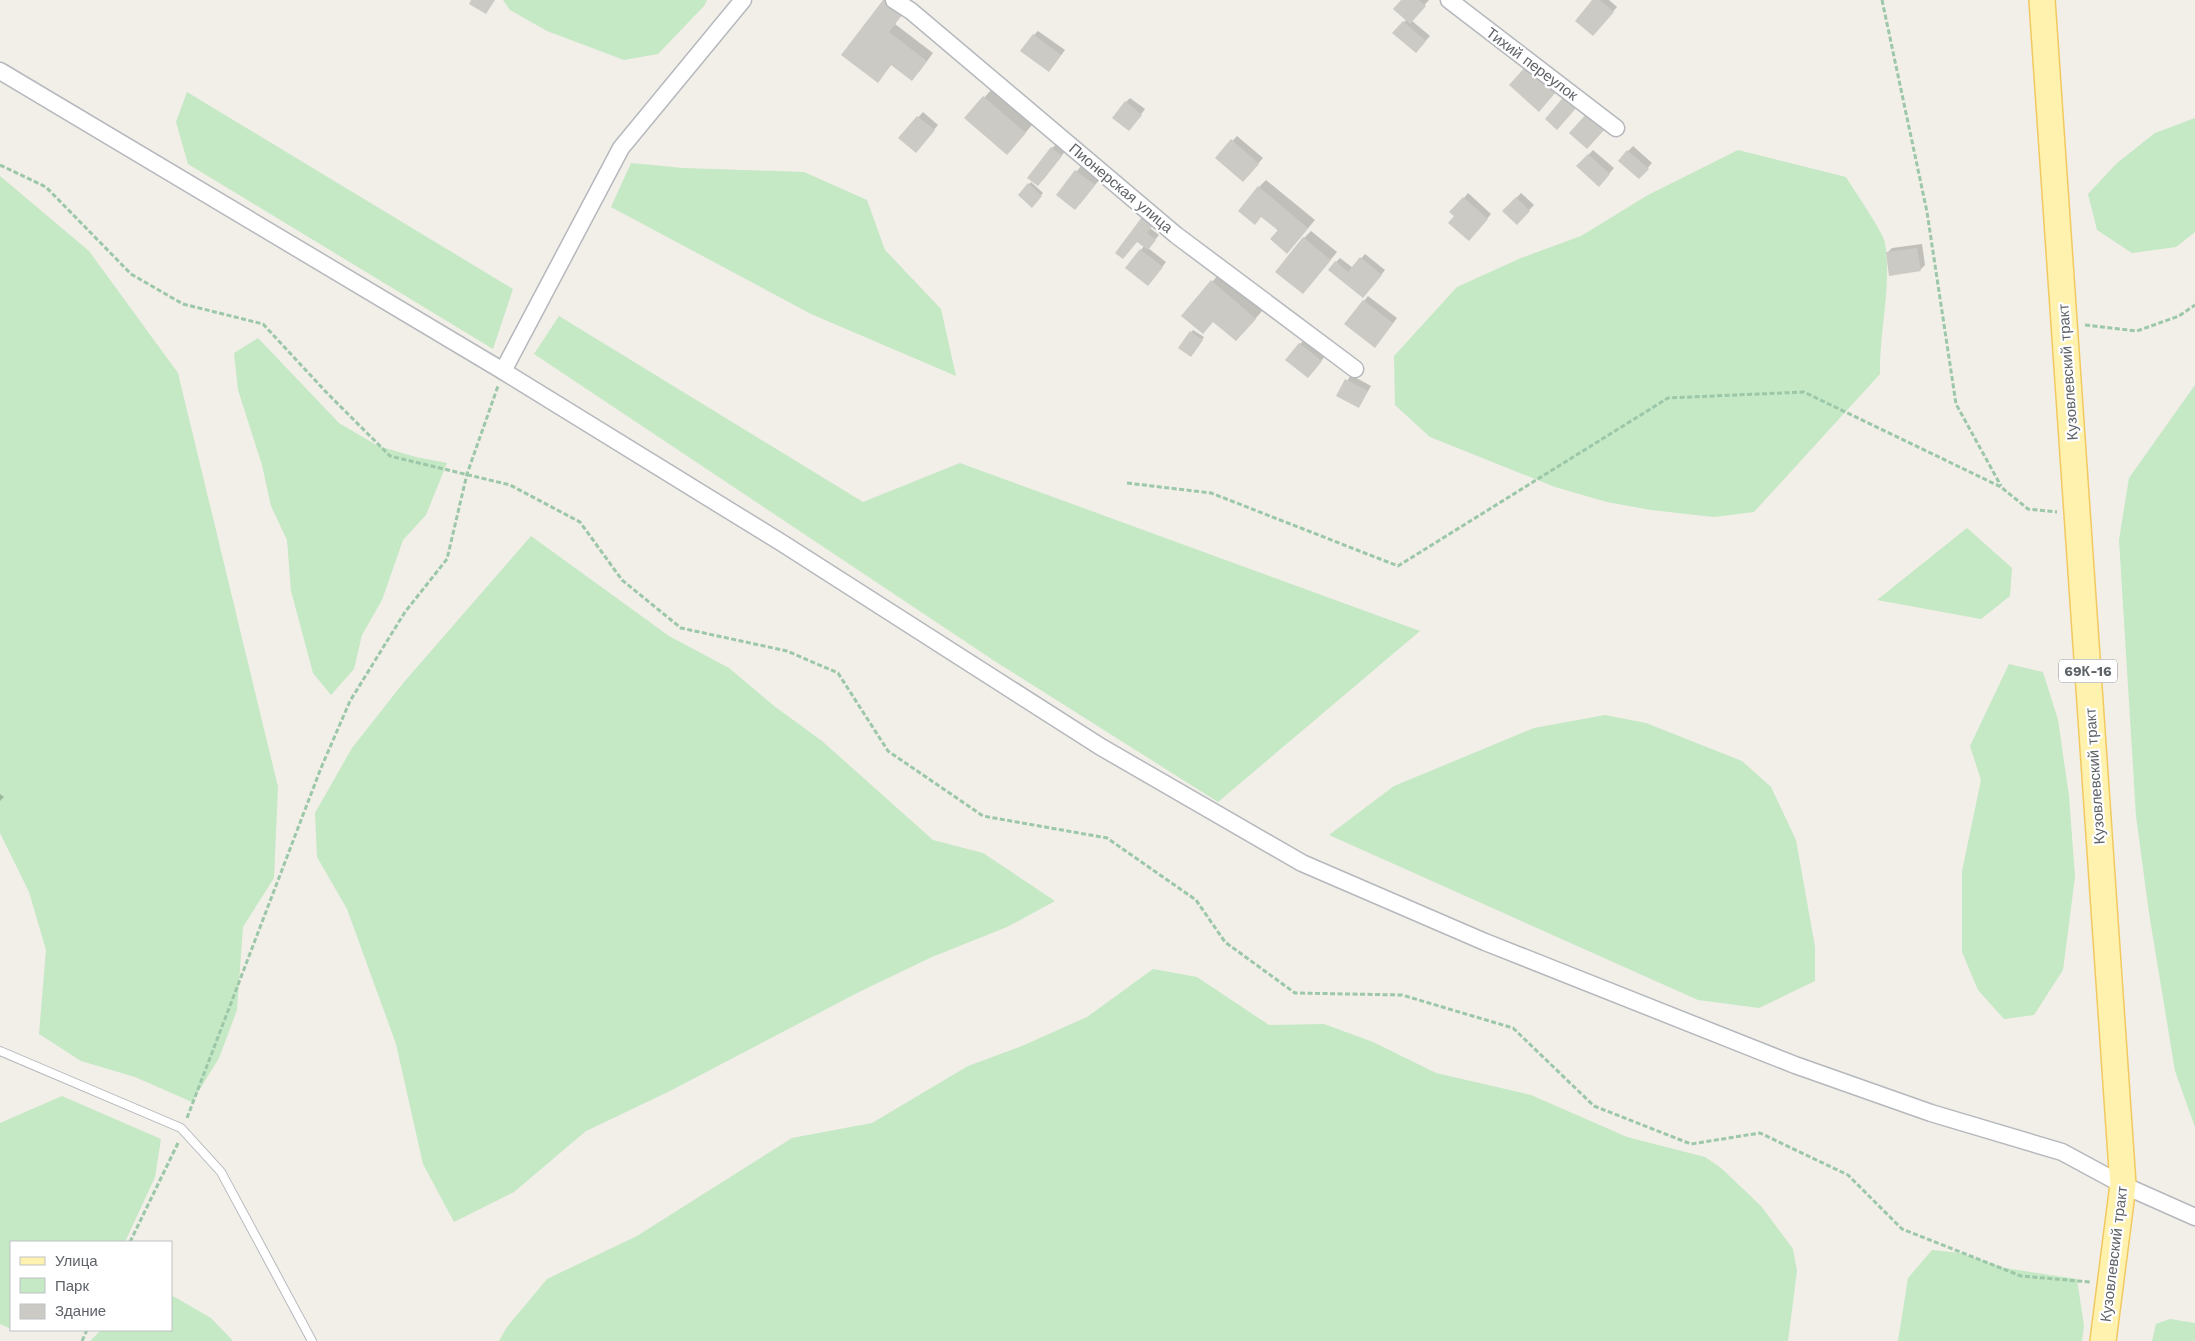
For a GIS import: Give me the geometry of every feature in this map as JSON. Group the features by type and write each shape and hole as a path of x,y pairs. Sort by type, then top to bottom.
{"main road":[{"name":"Кузовлевский тракт","path":"2042,0 2124,1185 2104,1341"}],"street":[{"path":"503,371 621,148 743,0"},
{"name":"Пионерская улица","path":"894,0 911,11 1176,235 1355,369"},
{"name":"Тихий переулок","path":"1449,0 1616,128"},
{"path":"0,71 503,371 782,543 1101,748 1302,863 1485,942 1795,1065 1930,1113 2062,1152 2124,1185 2195,1217"}],"lane":[{"path":"0,1051 182,1129 221,1172 312,1341"}],"path":[{"path":"1882,0 1927,212 1956,404 2001,487"},
{"path":"0,165 46,187 131,274 183,304 263,324 327,393 390,456 510,485 580,522 622,580 681,628 787,651 838,673 888,750 983,816 1107,838 1196,900 1225,942 1295,993 1402,995 1513,1028 1594,1106 1691,1144 1760,1133 1848,1175 1902,1229 2021,1276 2111,1284"},
{"path":"2064,323 2137,331 2179,316 2195,305"},
{"path":"130,1241 171,1159 321,768 355,693 405,612 447,559 468,474 503,371"},
{"path":"1127,482 1211,493 1398,566 1668,398 1804,392 2001,487 2028,509 2078,514"}],"green space":[{"path":"503,0 707,0 704,6 658,54 624,60 547,31 510,10"},
{"path":"187,92 513,289 493,349 188,164 176,122"},
{"path":"2195,118 2195,232 2176,247 2132,253 2097,230 2088,194 2117,163 2155,133"},
{"path":"1738,150 1846,177 1883,238 1887,259 1880,374 1754,512 1714,517 1651,510 1607,502 1555,487 1430,437 1395,405 1394,356 1457,287 1521,258 1581,236 1648,195"},
{"path":"631,163 683,168 804,172 867,200 885,250 941,309 956,376 811,314 611,207"},
{"path":"0,176 89,251 178,373 278,787 274,878 243,927 237,1010 219,1058 192,1102 135,1077 81,1061 39,1034 46,950 29,892 0,833"},
{"path":"559,316 863,502 960,463 1420,631 1218,802 996,662 534,354"},
{"path":"258,338 339,423 378,446 416,457 447,463 426,515 403,540 382,600 362,635 354,669 331,695 313,673 291,591 287,540 271,506 262,465 238,390 234,353"},
{"path":"2195,385 2195,1127 2175,1071 2149,913 2136,816 2119,540 2129,478"},
{"path":"1967,528 2012,568 2010,596 1981,619 1877,600"},
{"path":"531,536 669,636 729,668 774,706 822,741 933,840 983,853 1055,901 1007,927 932,957 861,991 670,1091 586,1131 514,1192 454,1222 423,1164 396,1044 347,909 317,857 315,813 352,748 404,682"},
{"path":"2009,664 2043,672 2058,720 2069,796 2075,877 2063,970 2034,1015 2004,1019 1978,990 1962,952 1962,871 1981,780 1970,746"},
{"path":"1605,715 1646,723 1742,761 1771,787 1796,840 1815,947 1815,981 1759,1008 1698,1000 1329,835 1394,786 1534,728"},
{"path":"1153,969 1197,977 1269,1025 1324,1024 1373,1042 1436,1073 1531,1095 1627,1137 1705,1157 1721,1168 1761,1206 1793,1249 1797,1271 1788,1341 499,1341 507,1327 547,1279 637,1236 792,1138 872,1123 968,1066 1022,1046 1087,1017"},
{"path":"62,1096 161,1139 155,1177 125,1241 10,1241 10,1329 0,1324 0,1123"},
{"path":"1932,1250 1960,1253 2005,1268 2077,1279 2084,1326 2082,1341 1898,1341 1908,1278"},
{"path":"172,1296 211,1318 233,1341 90,1341 100,1331 172,1331"},
{"path":"2170,1319 2195,1323 2195,1341 2152,1341 2156,1324"}],"building":[{"path":"471,0 495,0 486,14 469,4"},
{"path":"883,0 888,0 904,12 889,32 927,61 912,81 891,65 878,83 841,55"},
{"path":"1401,0 1419,0 1426,6 1410,24 1393,9"},
{"path":"1592,0 1600,0 1614,12 1593,36 1575,21"},
{"path":"1403,21 1426,41 1416,53 1392,33"},
{"path":"1033,34 1061,55 1049,72 1020,51"},
{"path":"1526,66 1556,92 1539,112 1509,85"},
{"path":"1566,94 1578,106 1557,130 1545,119"},
{"path":"983,96 1026,133 1007,155 964,118"},
{"path":"1125,101 1142,115 1129,131 1112,118"},
{"path":"1588,112 1606,128 1587,149 1569,133"},
{"path":"917,116 935,130 916,153 898,138"},
{"path":"1231,139 1259,164 1243,182 1215,158"},
{"path":"1051,147 1062,156 1038,186 1027,178"},
{"path":"1627,150 1649,169 1639,179 1618,161"},
{"path":"1588,154 1610,174 1599,187 1576,166"},
{"path":"1075,170 1095,185 1075,210 1056,195"},
{"path":"1028,183 1042,196 1032,208 1018,195"},
{"path":"1258,186 1308,228 1287,254 1270,239 1278,230 1261,217 1255,225 1238,211"},
{"path":"1463,197 1488,219 1469,241 1448,223 1454,216 1449,212"},
{"path":"1516,197 1530,211 1517,225 1502,211"},
{"path":"1142,217 1153,225 1147,233 1156,240 1148,250 1137,242 1123,259 1115,253"},
{"path":"1303,237 1331,260 1303,294 1275,272"},
{"path":"1917,248 1921,271 1889,276 1886,252"},
{"path":"1140,249 1163,267 1148,286 1125,268"},
{"path":"1360,257 1382,275 1363,298 1328,270 1335,261 1348,272"},
{"path":"1211,280 1256,319 1236,341 1213,322 1203,334 1181,316"},
{"path":"1363,300 1393,323 1375,348 1344,324"},
{"path":"1190,331 1203,340 1191,357 1178,348"},
{"path":"1299,343 1322,361 1308,378 1285,360"},
{"path":"1345,379 1368,391 1359,408 1336,396"}]}
